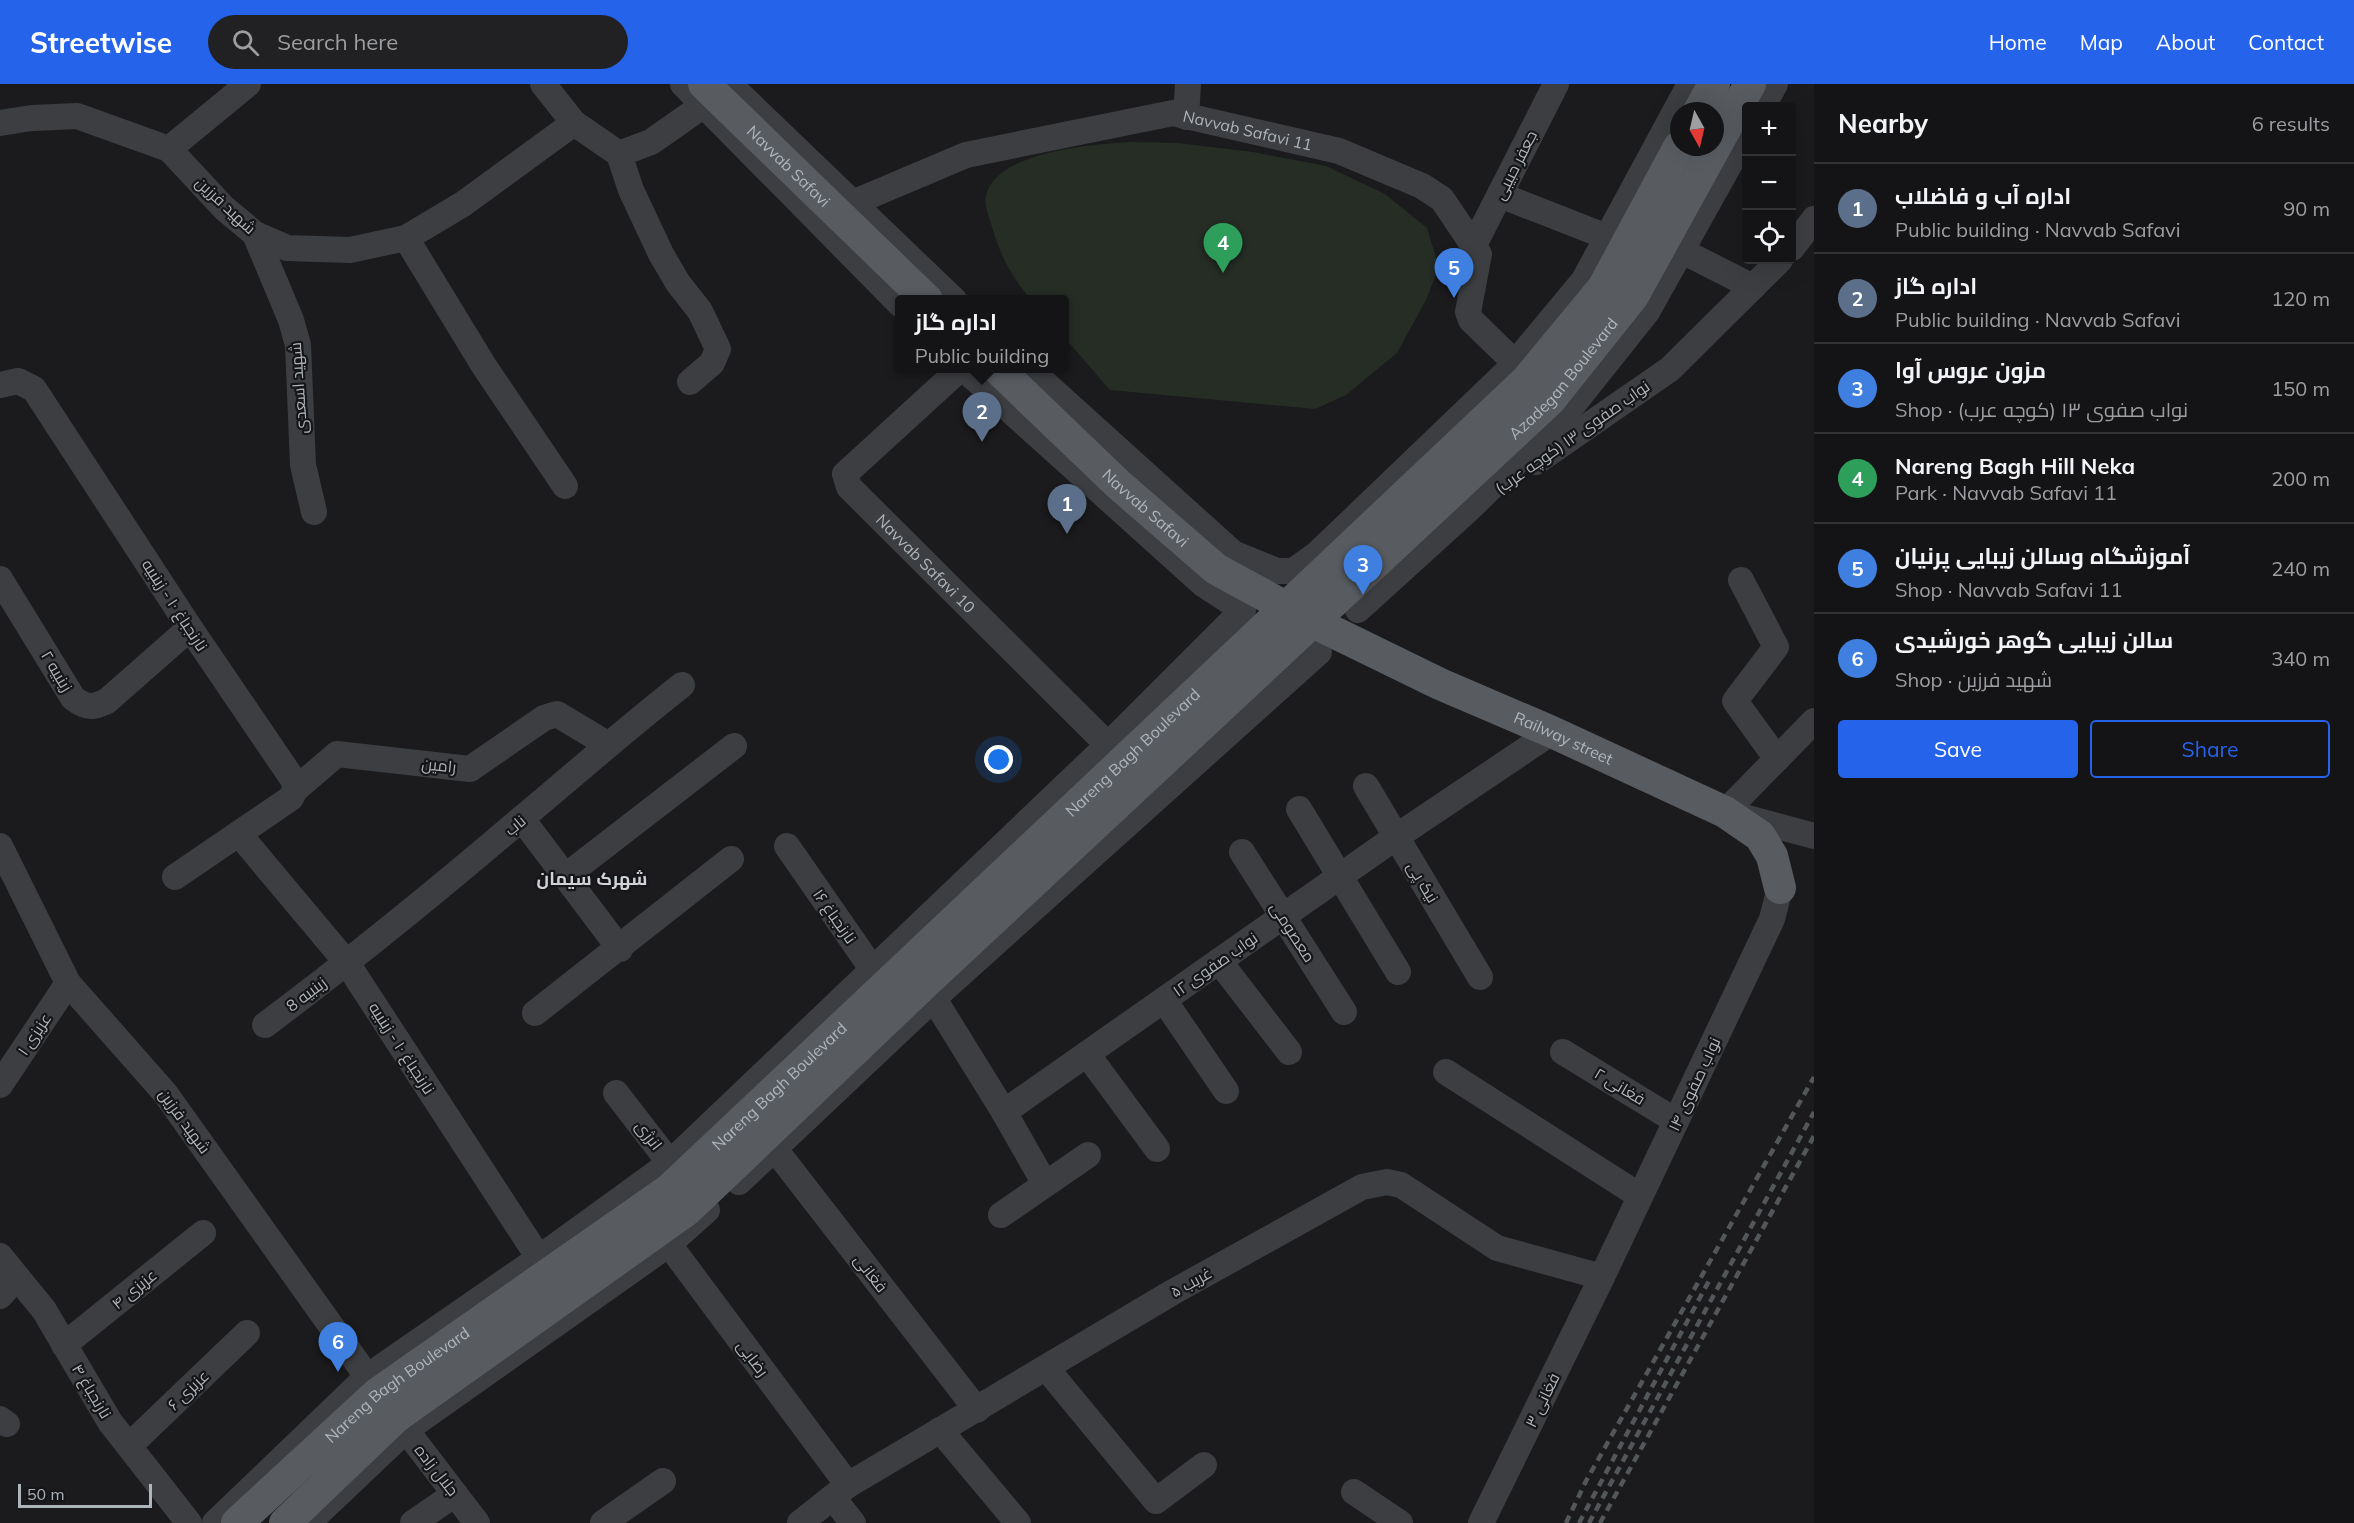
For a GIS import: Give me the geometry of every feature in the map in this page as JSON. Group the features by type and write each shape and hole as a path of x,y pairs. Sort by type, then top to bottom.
{"main road":[{"path":"1704,102 1714,84"},
{"name":"Azadegan Boulevard","path":"1316,637 1550,400 1633,296 1750,84"},
{"name":"Navvab Safavi","path":"719,90 844,206 923,295"},
{"name":"Azadegan Boulevard","path":"1286,606 1526,381 1603,288 1618,238 1673,156"},
{"name":"Navvab Safavi","path":"1001,373 1118,484 1216,569 1286,606 1316,637"},
{"name":"Nareng Bagh Boulevard","path":"237,1523 373,1385 544,1266 670,1189 676,1170 761,1133 878,978 1116,753 1286,606"},
{"name":"Nareng Bagh Boulevard","path":"285,1523 401,1424 664,1238 687,1210 761,1133 929,991 1316,637"},
{"name":"Railway street","path":"1316,637 1440,684 1552,732 1725,812 1760,836 1772,855 1780,888"}],"street":[{"path":"169,149 248,84"},
{"path":"543,84 574,123 619,154 631,190 661,254 678,283 700,311 718,349 712,363 690,382"},
{"path":"683,84 719,90 895,298"},
{"path":"1186,117 1188,84"},
{"name":"جعفر حبیبی","path":"1474,245 1556,84"},
{"path":"1032,373 1233,553 1278,571 1293,571 1317,554 1511,369 1584,280 1618,238 1690,84"},
{"path":"1765,102 1775,84"},
{"path":"619,154 651,142 719,90"},
{"name":"Navvab Safavi 11","path":"844,206 966,155 1173,113 1339,151 1422,186 1442,199 1474,245"},
{"name":"شهید فرزین","path":"1,121 77,116 169,149 224,208 255,234 287,248 350,250 406,237 463,204 574,123"},
{"path":"1467,511 1565,416 1647,312 1742,142"},
{"path":"1500,195 1618,238"},
{"path":"844,206 948,295"},
{"path":"1802,247 1814,219"},
{"name":"شهید اسعدی","path":"255,234 291,320 298,345 303,465 314,512"},
{"path":"406,237 484,366 565,486"},
{"path":"1474,245 1479,254 1479,261 1468,312 1471,320 1509,357"},
{"path":"1684,252 1752,287"},
{"name":"نواب صفوی ۱۳ (کوچه عرب)","path":"1352,601 1359,588 1670,369 1776,264"},
{"name":"Navvab Safavi 10","path":"958,373 845,474 849,487 1116,753"},
{"path":"966,373 1203,584 1244,610 1116,753"},
{"name":"نارنجباغ ۱۰ - زینبیه","path":"0,385 18,381 34,389 190,628 294,781 295,790"},
{"name":"زینبیه ۲","path":"0,579 73,698 83,706 94,707 108,701 190,628"},
{"path":"1741,580 1776,647 1735,701 1777,759"},
{"name":"ناب","path":"347,963 522,819 607,744 682,685"},
{"name":"رامین","path":"295,790 338,754 470,769 544,718 557,714 607,744"},
{"path":"1814,721 1725,812 1814,836"},
{"name":"نواب صفوی ۱۲","path":"1004,1112 1396,837 1552,732"},
{"path":"567,875 734,746"},
{"name":"نیک پی","path":"1366,786 1480,977"},
{"path":"175,877 291,798 295,790"},
{"path":"1299,809 1398,972"},
{"path":"522,819 567,875 620,949"},
{"name":"نارنجباغ ۱۰ - زینبیه","path":"239,834 347,963 544,1266"},
{"name":"شهید فرزین","path":"0,846 68,982 165,1093 401,1424"},
{"name":"نارنجباغ ۱۶","path":"787,846 878,978"},
{"name":"معصومی","path":"1242,852 1344,1012"},
{"path":"535,1013 620,949 731,859"},
{"name":"نواب صفوی ۱۴","path":"1602,1277 1772,919 1780,888"},
{"path":"1219,961 1288,1052"},
{"name":"زینبیه 8","path":"266,1025 347,963"},
{"path":"676,1170 878,978"},
{"name":"عزیزی ۱","path":"0,1085 68,982"},
{"path":"929,991 1004,1112 1045,1184"},
{"path":"1164,1000 1226,1091"},
{"name":"فغانی ۲","path":"1563,1052 1676,1121"},
{"path":"1087,1054 1157,1149"},
{"path":"1446,1072 1641,1196"},
{"name":"انرژی","path":"616,1093 676,1170"},
{"name":"فغانی","path":"761,1133 977,1410"},
{"path":"1001,1215 1088,1155"},
{"name":"غریب ۵","path":"800,1523 840,1491 940,1430 1047,1369 1173,1292 1362,1187 1387,1182 1401,1185 1497,1248 1602,1277"},
{"name":"عزیزی ۴","path":"64,1345 203,1233"},
{"name":"رضایی","path":"664,1238 840,1491 853,1523"},
{"name":"نارنجباغ ۴","path":"0,1256 44,1310 110,1422 189,1523"},
{"path":"0,1296 17,1277"},
{"name":"فغانی ۳","path":"1482,1523 1602,1277"},
{"name":"عزیزی ۶","path":"129,1446 247,1334"},
{"path":"1047,1369 1156,1501 1204,1465"},
{"path":"215,1523 373,1385"},
{"path":"308,1523 401,1424"},
{"name":"جلال زاده","path":"401,1424 477,1523"},
{"path":"940,1430 1018,1523"},
{"path":"603,1523 663,1481"},
{"path":"1353,1492 1400,1523"},
{"path":"413,1523 455,1494"}],"shaded area":[{"path":"1131,142 1177,143 1253,152 1326,166 1385,194 1427,228 1439,267 1426,300 1397,353 1346,395 1315,409 1110,390 1069,343 1069,295 1028,295 1012,274 995,237 986,200 993,181 1008,169 1049,153 1095,145"}],"railway":[{"path":"1566,1523 1586,1481 1814,1077"},
{"path":"1589,1523 1814,1112"},
{"path":"1600,1523 1814,1136"},
{"path":"1579,1523 1711,1277"}],"place":[{"name":"Nareng Bagh Hill Neka","path":"1223,273"},
{"name":"آموزشگاه وسالن زیبایی پرنیان","path":"1454,298"},
{"name":"اداره گاز","path":"982,442"},
{"name":"اداره آب و فاضلاب","path":"1067,534"},
{"name":"مزون عروس آوا","path":"1363,595"},
{"name":"سالن زیبایی گوهر خورشیدی","path":"338,1372"}],"district":[{"name":"شهرک سیمان","path":"592,879"}]}
